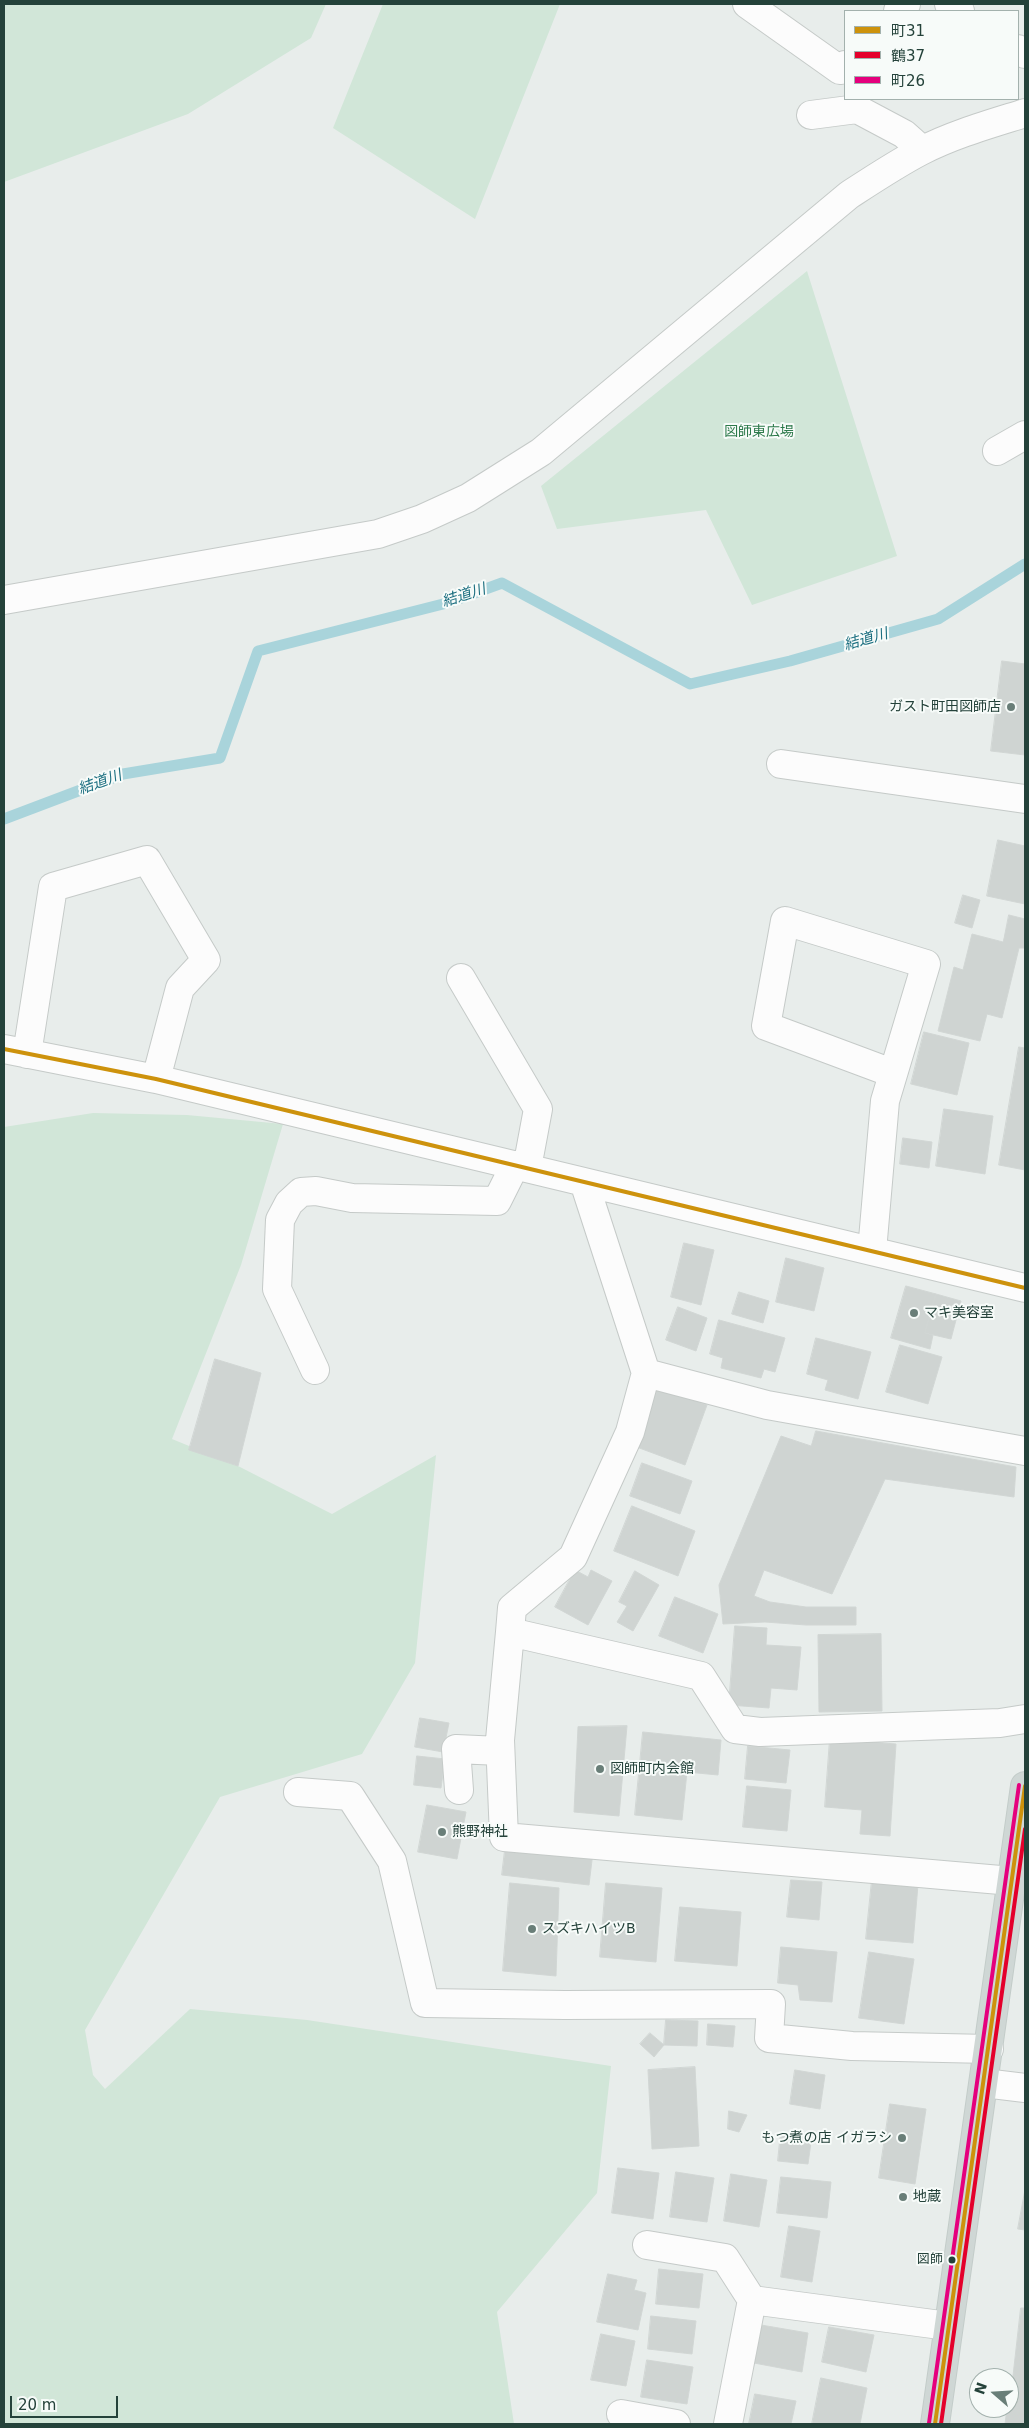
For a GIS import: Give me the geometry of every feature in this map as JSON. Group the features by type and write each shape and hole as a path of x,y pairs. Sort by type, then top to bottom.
{"main road":[{"path":"934,2424 989,2049 1016,1887 1025,1786"}],"street":[{"path":"747,4 840,70 844,66"},
{"path":"811,115 857,109 904,134 922,150"},
{"path":"4,600 378,534 422,519 468,498 541,452 849,195 885,171 922,150 966,132 1025,113"},
{"path":"997,451 1025,435"},
{"path":"781,764 1025,798"},
{"path":"156,1079 180,988 206,960 147,860 52,887 15,1052 156,1079 1025,1288"},
{"path":"872,1251 885,1101 926,964 785,921 766,1026 892,1073"},
{"path":"315,1370 277,1290 280,1220 289,1203 301,1192 316,1191 352,1198 497,1201 521,1167 538,1109 461,978"},
{"path":"584,1182 646,1373 630,1432 573,1557 512,1608 500,1751 504,1837 1016,1887"},
{"path":"646,1373 767,1405 1025,1451"},
{"path":"510,1632 701,1676 734,1729 760,1732 1000,1723 1025,1719"},
{"path":"459,1790 456,1749 500,1751"},
{"path":"298,1792 350,1796 392,1860 425,2003 771,2004 769,2038 852,2046 989,2049"},
{"path":"984,2084 1025,2088"},
{"path":"647,2245 725,2258 752,2300 728,2424"},
{"path":"752,2300 948,2326"},
{"path":"620,2414 676,2424"}],"green space":[{"path":"4,4 326,4 311,38 188,114 4,182"},
{"path":"383,4 560,4 475,219 333,128"},
{"name":"図師東広場","path":"807,271 897,556 752,605 706,510 557,529 541,486"},
{"path":"93,1113 187,1115 283,1124 241,1265 172,1439 238,1466 332,1514 436,1455 415,1663 362,1754 220,1797 85,2030 93,2075 105,2089 190,2009 307,2020 611,2066 597,2193 497,2312 514,2424 4,2424 4,1127"}],"building":[{"name":"ガスト町田図師店","path":"1002,661 1025,664 1025,755 991,751"},
{"path":"998,840 1025,846 1025,904 987,896"},
{"path":"963,895 980,900 972,928 955,923"},
{"path":"1009,915 1025,919 1025,948 1019,948 1002,1018 987,1014 980,1041 938,1031 954,967 963,970 972,934 1003,942"},
{"path":"924,1032 969,1043 957,1095 911,1084"},
{"path":"1019,1047 1025,1048 1025,1170 999,1165"},
{"path":"944,1109 993,1116 985,1174 936,1166"},
{"path":"903,1138 932,1142 929,1168 900,1164"},
{"path":"684,1243 714,1250 701,1305 671,1297"},
{"path":"786,1258 824,1268 814,1311 776,1302"},
{"name":"マキ美容室","path":"906,1286 936,1294 925,1333 933,1335 930,1349 891,1338"},
{"path":"739,1292 769,1301 763,1323 732,1314"},
{"path":"936,1294 961,1301 951,1339 925,1333"},
{"path":"678,1307 707,1318 696,1351 666,1340"},
{"path":"719,1320 785,1338 775,1372 764,1369 761,1378 721,1368 723,1358 710,1354"},
{"path":"816,1338 871,1352 858,1399 825,1390 828,1380 807,1374"},
{"path":"900,1345 942,1357 928,1404 886,1392"},
{"path":"215,1359 261,1373 238,1466 189,1450"},
{"path":"656,1386 707,1405 685,1465 634,1446"},
{"path":"816,1431 1016,1467 1014,1497 885,1479 832,1594 764,1570 754,1596 770,1602 806,1607 856,1607 856,1625 806,1625 765,1622 723,1624 719,1585 781,1436 811,1446"},
{"path":"642,1463 692,1481 680,1514 630,1496"},
{"path":"632,1506 695,1531 678,1576 614,1551"},
{"path":"575,1570 588,1577 591,1570 612,1581 588,1625 555,1607"},
{"path":"635,1571 659,1585 633,1631 617,1622 627,1606 619,1602"},
{"path":"675,1597 718,1614 703,1653 659,1636"},
{"path":"735,1626 767,1628 766,1645 801,1647 797,1690 771,1688 769,1708 729,1705"},
{"path":"881,1634 882,1711 819,1712 818,1635"},
{"path":"420,1718 449,1723 443,1752 415,1747"},
{"name":"図師町内会館","path":"627,1726 619,1816 574,1812 578,1727"},
{"path":"643,1732 721,1740 718,1775 687,1772 682,1820 635,1815"},
{"path":"830,1739 896,1744 890,1836 860,1834 862,1810 825,1807"},
{"path":"748,1746 790,1750 786,1783 745,1779"},
{"path":"417,1756 445,1759 441,1788 414,1785"},
{"path":"747,1786 791,1790 787,1831 743,1827"},
{"name":"熊野神社","path":"427,1805 466,1812 457,1859 418,1852"},
{"path":"506,1842 593,1852 589,1885 502,1875"},
{"path":"791,1880 822,1882 819,1920 787,1917"},
{"path":"872,1880 918,1885 913,1943 866,1939"},
{"name":"スズキハイツB","path":"510,1883 559,1888 556,1976 503,1971"},
{"path":"606,1883 662,1888 656,1962 600,1957"},
{"path":"680,1907 741,1912 737,1966 675,1961"},
{"path":"781,1947 837,1952 832,2002 800,2000 798,1985 778,1983"},
{"path":"869,1952 914,1959 904,2024 859,2018"},
{"path":"666,2020 698,2021 697,2046 664,2045"},
{"path":"708,2024 735,2026 733,2047 707,2045"},
{"path":"650,2033 664,2045 654,2057 640,2044"},
{"path":"695,2067 699,2146 652,2149 648,2070"},
{"path":"795,2070 825,2075 820,2109 790,2104"},
{"path":"890,2104 926,2109 915,2184 879,2178"},
{"path":"729,2111 747,2115 739,2132 728,2129"},
{"path":"781,2132 812,2135 808,2164 778,2161"},
{"path":"618,2168 659,2173 653,2219 612,2213"},
{"path":"676,2172 714,2178 707,2222 670,2217"},
{"path":"731,2174 767,2180 759,2227 724,2221"},
{"path":"781,2177 831,2182 827,2218 777,2213"},
{"path":"1025,2190 1025,2230 1018,2229"},
{"path":"789,2226 820,2231 812,2282 781,2277"},
{"path":"659,2269 703,2274 699,2308 656,2304"},
{"path":"608,2274 637,2280 634,2290 646,2293 638,2330 597,2322"},
{"path":"1021,2308 1025,2308 1025,2424 1005,2424 1006,2418 1019,2418 1019,2368 1014,2368"},
{"path":"651,2316 696,2321 692,2354 648,2349"},
{"path":"761,2325 808,2333 802,2372 754,2363"},
{"path":"829,2327 874,2335 866,2372 822,2362"},
{"path":"601,2334 635,2341 626,2386 591,2380"},
{"path":"647,2360 693,2367 687,2404 641,2397"},
{"path":"821,2378 867,2388 860,2424 812,2424"},
{"path":"755,2394 796,2401 791,2424 749,2424"}],"waterway":[{"name":"結道川","path":"4,819 123,774 220,758 258,651 447,603 502,583 690,684 790,661 938,619 1025,564"}],"transit line":[{"name":"町31","path":"4,1049 156,1079 1025,1288"},
{"name":"町26","path":"929,2423 1019,1785"},
{"name":"町31","path":"935,2424 1025,1786"},
{"name":"鶴37","path":"941,2424 1025,1829"}],"place":[{"name":"ガスト町田図師店","path":"1011,707"},
{"name":"マキ美容室","path":"914,1313"},
{"name":"図師町内会館","path":"600,1769"},
{"name":"熊野神社","path":"442,1832"},
{"name":"スズキハイツB","path":"532,1929"},
{"name":"もつ煮の店 イガラシ","path":"902,2138"},
{"name":"地蔵","path":"903,2197"},
{"name":"図師","path":"952,2260"}]}
